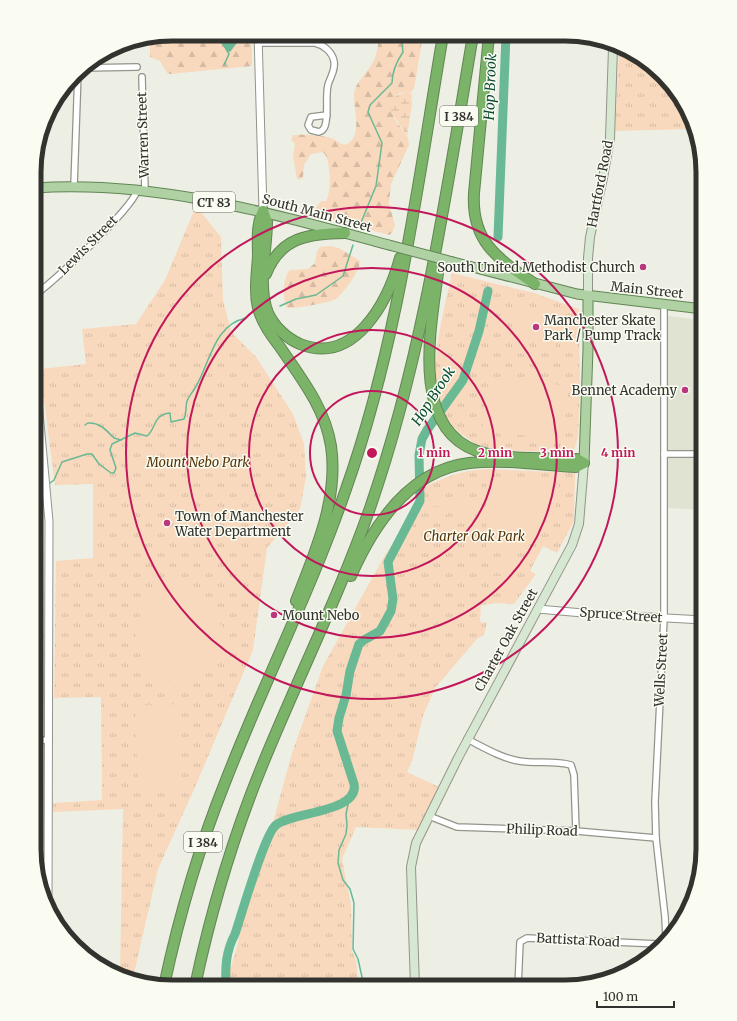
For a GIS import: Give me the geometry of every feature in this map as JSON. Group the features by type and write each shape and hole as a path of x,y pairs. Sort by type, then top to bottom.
{"highway":[{"name":"I 384","path":"166,980 181,916 204,841 225,782 326,546 367,427 390,335 416,198 442,41"},
{"name":"I 384","path":"196,980 214,907 256,780 354,550 391,441 416,349 445,198 472,41"},
{"path":"488,41 474,199 475,218 480,233 492,252 535,284"},
{"path":"263,212 267,222 264,299 269,315 275,325 289,338 306,346 318,348 332,346 349,340 368,323 388,291 398,263 408,221 416,198"},
{"path":"445,198 444,232 435,294 430,360 430,386 435,405 444,424 460,442 483,453 577,459 584,463"},
{"path":"263,212 259,224 256,288 258,309 267,328 320,408 329,436 333,467 332,488 326,517 284,630 276,661"},
{"path":"264,284 267,272 274,259 282,249 292,242 312,235 345,233"},
{"path":"308,660 325,634 353,572 371,537 390,510 413,487 431,475 454,466 475,462 576,467 584,463"}],"main road":[{"name":"Hartford Road","path":"588,296 588,258 590,237 604,178 610,138 613,50"},
{"name":"South Main Street","path":"41,188 74,186 104,187 221,203 263,212 535,284 588,296"},
{"name":"Main Street","path":"588,296 696,308"},
{"name":"Charter Oak Street","path":"416,980 411,867 416,843 467,739 576,536 581,509 584,463 588,378 588,296"}],"street":[{"path":"263,212 258,43 315,43 320,44 328,50 334,60 334,67 328,87 327,115"},
{"path":"93,68 137,67"},
{"name":"Warren Street","path":"141,191 142,78"},
{"path":"74,186 78,82"},
{"name":"Lewis Street","path":"41,289 101,233 141,191"},
{"name":"Wells Street","path":"664,305 664,618 655,802 656,838 666,932"},
{"path":"41,434 49,521 48,891"},
{"path":"664,454 696,454"},
{"name":"Spruce Street","path":"538,609 696,620"},
{"path":"467,739 505,757 519,761 562,762 571,765 574,775 576,831"},
{"path":"41,740 49,740"},
{"name":"Philip Road","path":"429,816 458,827 576,831 656,838"},
{"name":"Battista Road","path":"518,980 520,942 527,938 654,944"}],"shaded area":[{"name":"Bennet Academy","path":"668,316 696,319 696,510 667,508"}],"green space":[{"path":"163,41 220,41 224,46 235,41 252,41 252,66 170,74 167,73 160,61 150,57 148,44"},
{"path":"379,41 422,41 414,89 411,92 400,93 393,97 394,118 408,138 409,145 391,184 389,203 395,225 392,233 389,235 307,213 306,211 316,207 321,201 326,201 328,197 330,176 328,161 323,152 311,154 304,165 303,177 300,180 297,179 293,156 295,144 291,140 293,135 317,135 331,138 345,145 351,142 356,130 354,92 358,83 375,59"},
{"path":"619,53 638,63 663,86 674,99 689,129 615,131"},
{"path":"406,92 411,93 412,104 407,136 389,108 393,97"},
{"name":"Mount Nebo Park","path":"196,206 221,237 223,300 230,327 233,334 256,357 293,414 304,444 306,477 300,509 267,548 253,650 193,792 158,869 134,974 120,969 123,809 53,812 53,803 102,800 101,697 54,698 56,561 93,558 93,484 55,485 41,369 86,364 82,329 136,324 165,280"},
{"path":"329,246 339,248 360,261 350,282 342,293 334,300 310,306 287,308 284,300 284,288 286,277 290,270 308,269 315,263 317,251 320,247"},
{"path":"452,273 534,293 579,309 580,392 578,437 574,450 566,452 522,451 488,448 474,443 450,423 441,405 437,384 436,361 443,314"},
{"name":"Manchester Skate Park / Pump Track","path":"518,307 562,319 555,347 510,334"},
{"path":"489,376 569,386 562,440 482,430"},
{"name":"Charter Oak Park","path":"488,469 575,473 574,521 557,553 543,546 530,571 536,574 514,604 498,603 481,605 480,622 487,623 484,635 477,639 435,688 423,716 412,761 407,772 439,787 417,830 356,827 342,859 351,905 352,951 356,960 358,980 227,980 237,947 246,905 272,826 292,753 323,666 385,555 415,511 421,489 453,475"},
{"path":"492,480 559,484 553,512 543,529 529,542 516,547 486,551 487,485"},
{"path":"433,498 447,498 446,507 433,506"},
{"path":"458,499 476,499 476,508 457,507"},
{"path":"41,509 43,532 44,703 41,703"},
{"path":"41,509 43,532 41,532"},
{"path":"432,509 446,509 446,518 432,517"},
{"path":"457,510 476,510 475,519 457,518"},
{"path":"494,558 514,559 514,570 494,570"},
{"path":"494,576 513,576 513,588 493,587"},
{"path":"176,578 180,578 230,635 229,643 171,690 156,682 144,665 137,645 136,627 141,612 151,598 163,586"},
{"path":"41,669 44,669 44,703 41,703"},
{"path":"177,704 180,789 138,790 135,706"}],"water":[{"path":"238,41 230,52 226,50 220,42"}],"waterway":[{"path":"360,225 376,186 382,143 368,112 370,105 392,83 395,67 403,52 402,41"},
{"name":"Hop Brook","path":"498,237 506,41"},
{"path":"224,65 229,54 226,49"},
{"path":"280,306 296,299 316,295 343,276 353,245"},
{"name":"Hop Brook","path":"226,980 228,953 260,858 271,831 276,825 284,821 336,806 347,800 353,793 354,784 337,731 350,671 359,644 380,631 391,611 393,599 388,562 420,501 419,455 422,439 463,380 479,331 488,291"},
{"path":"50,483 54,480 62,462 87,454 92,454 99,464 111,473 114,473 116,468 110,450 112,444 135,433 147,436 157,419 164,414 170,413 171,422 184,419 187,401 195,388 219,337 235,322 246,318"},
{"path":"85,425 88,423 96,424 114,438 121,440"},
{"path":"349,800 346,814 346,834 339,850 338,863 343,880 350,889 354,903 353,949 358,959 361,980"}],"place":[{"name":"South United Methodist Church","path":"643,267"},
{"name":"Manchester Skate Park / Pump Track","path":"536,327"},
{"name":"Bennet Academy","path":"685,390"},
{"name":"Town of Manchester Water Department","path":"167,523"},
{"name":"Mount Nebo","path":"274,615"}]}
